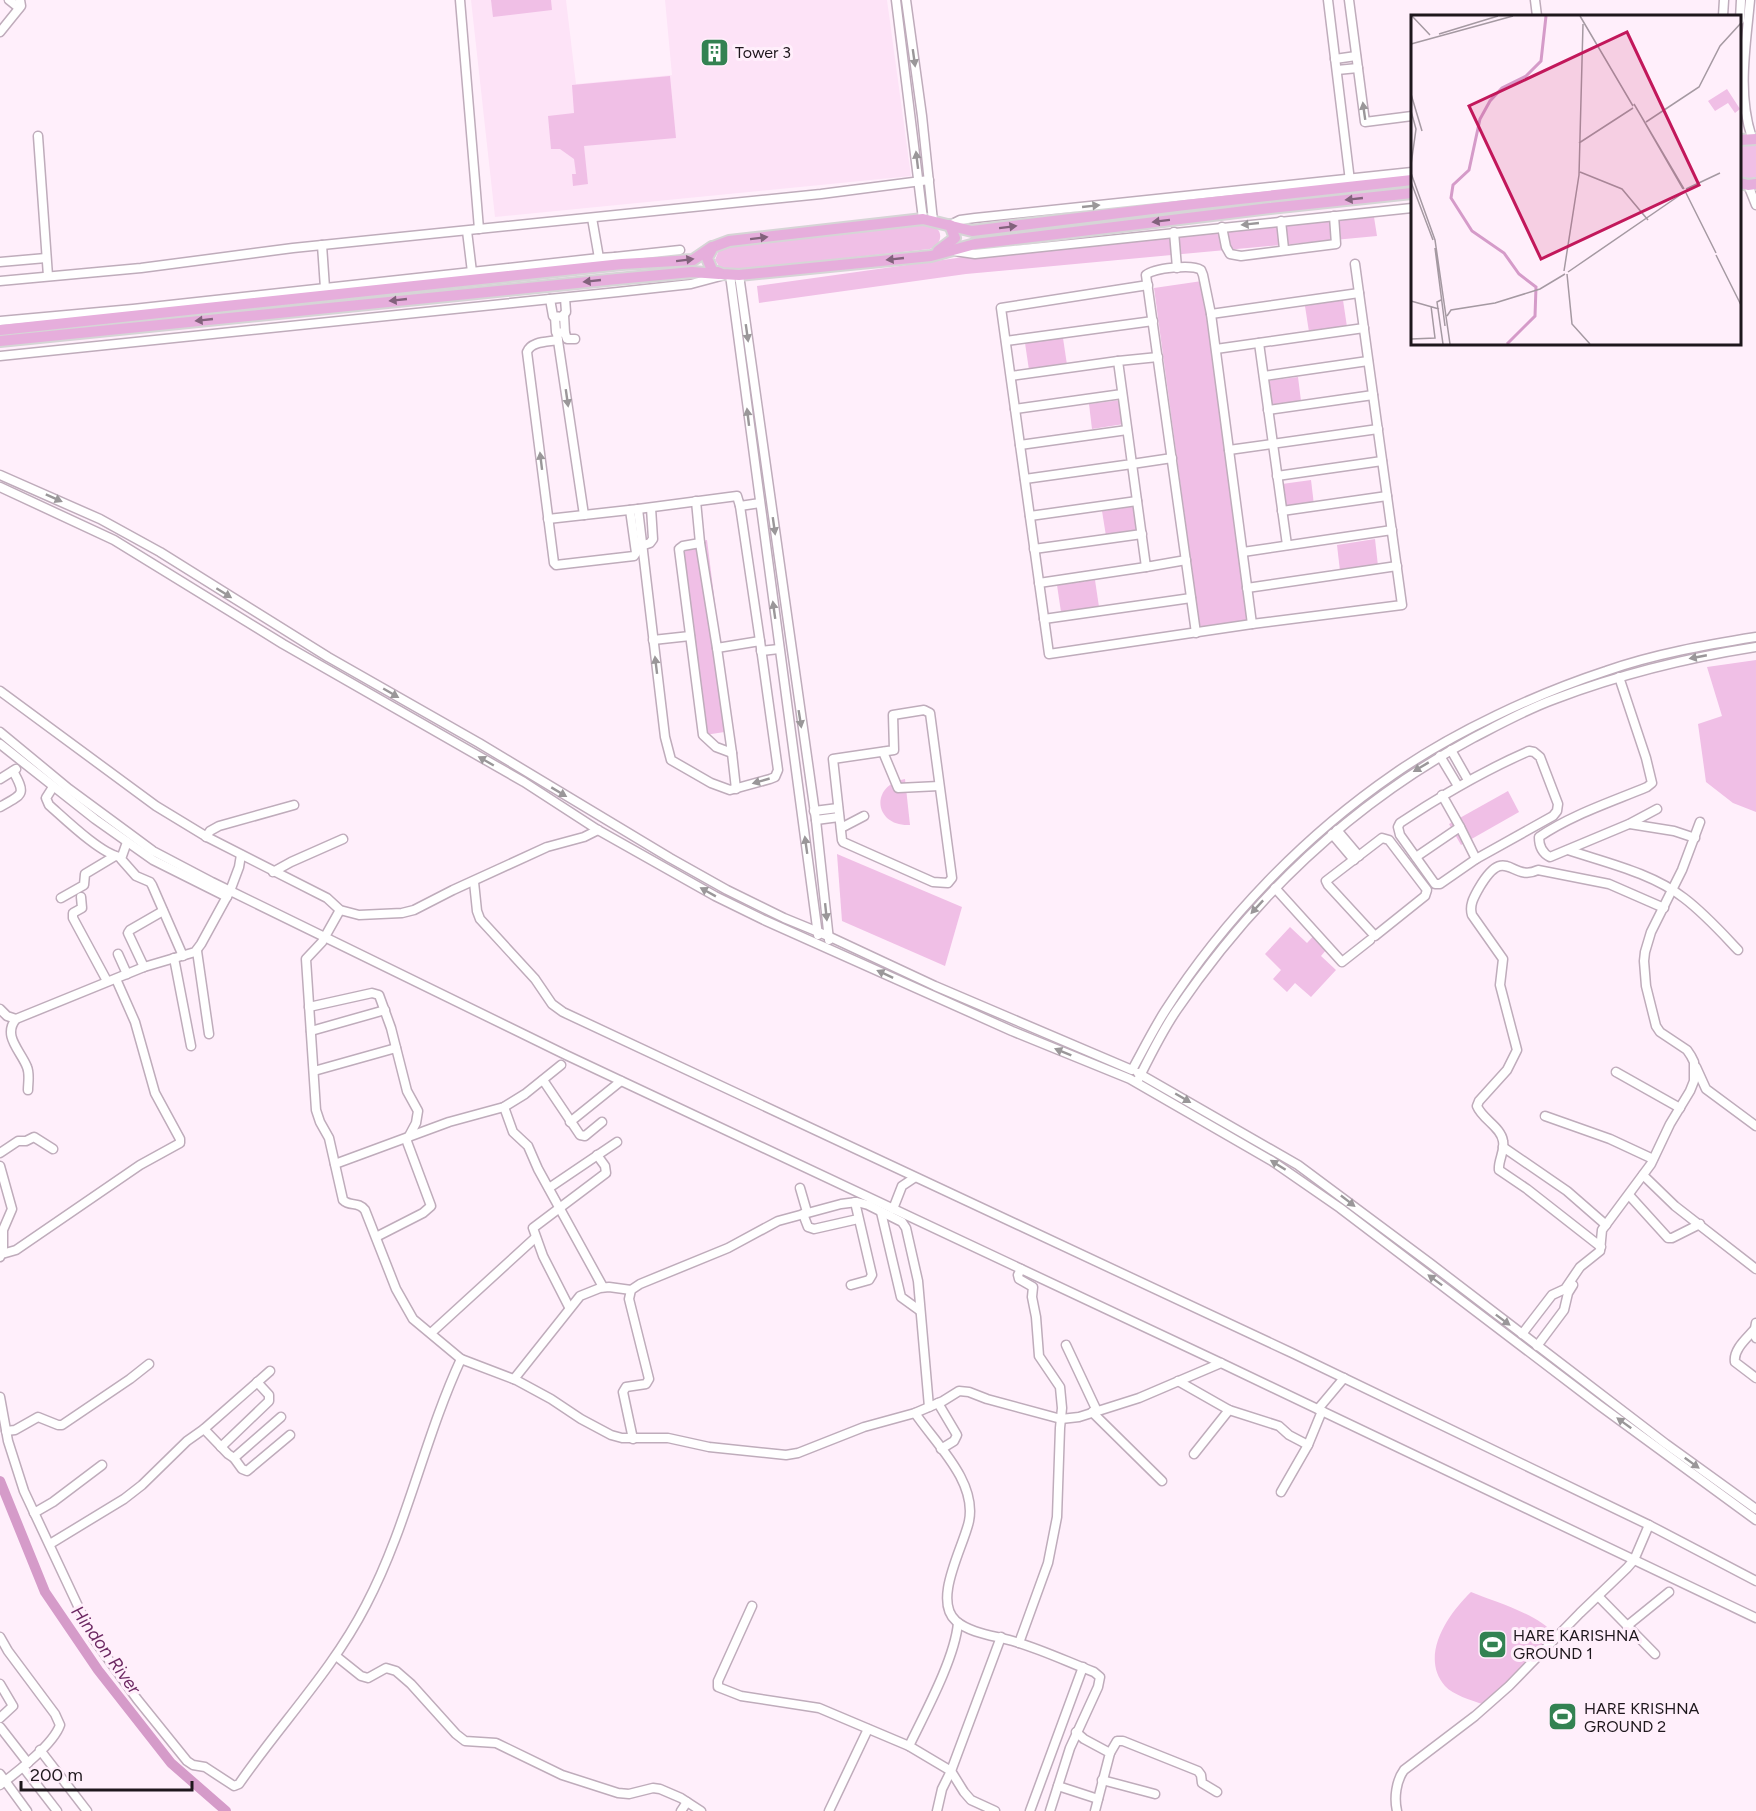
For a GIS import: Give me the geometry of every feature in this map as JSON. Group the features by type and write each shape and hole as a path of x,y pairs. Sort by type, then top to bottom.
{"main road":[{"path":"0,330 615,261 693,260 713,247 729,241 928,220 972,231 1351,182 1411,180"},
{"path":"0,341 692,272 730,275 920,257 975,244 1411,193"},
{"path":"920,257 941,250 955,238 950,225"},
{"path":"713,247 707,258 711,270 730,275"}],"street":[{"path":"0,32 20,4 9,0"},
{"path":"460,0 479,229"},
{"path":"896,0 919,181 928,220"},
{"path":"906,0 929,180 928,220"},
{"path":"1328,0 1351,182 1411,172"},
{"path":"1348,0 1365,122 1411,116"},
{"path":"1535,0 1537,15"},
{"path":"1723,15 1724,0"},
{"path":"1740,15 1741,0"},
{"path":"1750,0 1752,27 1743,90 1746,118 1754,139"},
{"path":"1335,59 1356,56"},
{"path":"1337,70 1358,68"},
{"path":"38,136 48,276"},
{"path":"0,281 141,268 322,245 821,194 929,180"},
{"path":"1748,184 1756,205"},
{"path":"953,251 975,254 1411,208"},
{"path":"1222,227 1226,247 1233,255 1336,244 1334,216"},
{"path":"592,218 598,258"},
{"path":"1281,221 1284,249"},
{"path":"467,231 472,272"},
{"path":"1174,232 1177,268"},
{"path":"322,245 325,288"},
{"path":"0,321 598,258 615,261 680,250"},
{"path":"0,262 46,258"},
{"path":"1148,285 1001,308 1049,654 1252,624 1402,605 1354,264"},
{"path":"1196,633 1146,275 1149,272 1192,266 1201,270 1211,314 1252,624"},
{"path":"0,356 565,298 691,284 730,275"},
{"path":"730,275 819,944"},
{"path":"730,275 804,742 831,949"},
{"path":"617,279 618,292"},
{"path":"1211,314 1359,293"},
{"path":"560,336 565,298"},
{"path":"550,299 551,313 555,317 560,336 584,515"},
{"path":"555,317 559,318 564,315"},
{"path":"1006,340 1153,321"},
{"path":"1216,349 1364,328"},
{"path":"575,339 560,336 532,345 527,352 554,563 556,565 634,556 636,553 634,510"},
{"path":"1259,343 1287,545"},
{"path":"1011,376 1158,357"},
{"path":"1118,361 1146,567"},
{"path":"1264,376 1368,361"},
{"path":"1015,409 1122,394"},
{"path":"1268,410 1373,395"},
{"path":"1229,450 1378,429"},
{"path":"1020,445 1127,430"},
{"path":"1025,479 1172,458"},
{"path":"1277,476 1382,461"},
{"path":"0,475 100,519 160,552 328,657 479,743 727,890 784,918 1139,1078 1298,1165 1522,1332 1599,1406 1756,1520"},
{"path":"0,487 114,540 283,644 524,782 598,830 715,896 1001,1026 1130,1074"},
{"path":"548,519 737,496 778,770 775,777 730,790 711,783 671,760 665,737 644,545 634,510"},
{"path":"1282,512 1387,496"},
{"path":"696,501 700,543 736,789"},
{"path":"1030,516 1137,501"},
{"path":"740,506 760,503"},
{"path":"644,545 650,543 653,538 651,508"},
{"path":"1243,552 1392,530"},
{"path":"1034,549 1142,534"},
{"path":"700,543 679,549 703,735 718,748 732,753"},
{"path":"1039,583 1186,560"},
{"path":"1247,588 1397,566"},
{"path":"1044,619 1191,598"},
{"path":"653,640 690,636"},
{"path":"1130,1074 1164,1012 1219,938 1256,894 1300,849 1394,773 1447,742 1550,692 1606,671 1654,657 1756,637"},
{"path":"717,648 760,641"},
{"path":"1139,1078 1174,1013 1199,978 1275,888 1300,862 1335,832 1416,770 1500,724 1552,700 1619,677 1695,657 1756,647"},
{"path":"761,651 779,649"},
{"path":"1619,677 1652,783 1569,820 1539,837 1539,844 1545,855 1550,857 1629,824 1657,809"},
{"path":"0,691 156,806 206,837 327,898 340,910 359,915 402,913 414,910 547,848 584,837 598,830"},
{"path":"924,710 930,713 952,878 948,883 933,882 843,842 833,759 883,752 896,748 893,714 924,710"},
{"path":"0,732 53,787 157,862 325,938 621,1081 1756,1618"},
{"path":"792,743 804,742"},
{"path":"0,744 69,789 153,851 228,894"},
{"path":"1451,750 1468,780"},
{"path":"1531,751 1540,758 1558,804 1557,811 1553,816 1476,859 1438,885 1400,835 1398,827 1400,823 1468,780 1490,767 1531,751"},
{"path":"883,752 898,788 939,786"},
{"path":"1440,756 1458,786"},
{"path":"0,779 26,760"},
{"path":"0,807 19,796 22,791 13,771"},
{"path":"53,787 46,798 47,803 92,842 117,856 136,876 150,882 163,911 178,957 191,1046"},
{"path":"1442,795 1476,859"},
{"path":"206,837 210,831 219,826 294,805"},
{"path":"815,816 839,812"},
{"path":"841,828 864,816"},
{"path":"1700,822 1672,891 1651,932 1645,952 1646,986 1652,1016 1660,1032 1687,1050 1706,1089 1756,1126"},
{"path":"1629,824 1674,831 1695,838"},
{"path":"1416,857 1460,827"},
{"path":"1335,832 1357,858"},
{"path":"1382,838 1386,838 1427,890 1425,896 1375,936 1326,883 1328,879 1357,858 1382,838"},
{"path":"273,872 343,839"},
{"path":"61,897 84,885 85,874 117,856 127,842"},
{"path":"1568,850 1633,872 1672,891 1706,916 1738,950"},
{"path":"209,1034 197,951 228,894 239,867 241,855"},
{"path":"1601,1247 1499,1170 1503,1147 1502,1137 1477,1106 1507,1070 1517,1050 1500,985 1503,959 1470,912 1473,900 1488,874 1498,865 1528,873 1538,870 1609,884 1664,908"},
{"path":"474,882 480,919 535,979 552,1004 563,1012 1344,1378 1649,1525 1756,1581"},
{"path":"1275,888 1342,962 1370,940"},
{"path":"81,897 82,908 73,913 73,918 107,981"},
{"path":"340,910 325,938 306,959 316,1110 329,1138 343,1200 346,1203 362,1206 396,1289 413,1319 461,1359 514,1379 611,1435 633,1439 668,1438 709,1447 786,1455 798,1453 864,1427 915,1413 959,1391 1061,1419 1079,1417 1139,1398 1221,1363"},
{"path":"144,967 128,933 163,911"},
{"path":"28,1090 27,1067 10,1034 16,1019 144,967 197,951"},
{"path":"118,954 127,974"},
{"path":"0,1166 12,1209 3,1230 1,1255 16,1250 140,1165 180,1143 155,1093 135,1022 116,979"},
{"path":"309,1007 372,993 379,995 407,1091 418,1111 416,1123 407,1139 431,1206 423,1213 376,1237"},
{"path":"0,1009 7,1016 16,1019"},
{"path":"311,1031 385,1010"},
{"path":"314,1071 396,1048"},
{"path":"1522,1332 1552,1296 1565,1289 1580,1267 1597,1255 1601,1247 1601,1234 1606,1225 1643,1175 1690,1091 1694,1081 1694,1062"},
{"path":"335,1164 449,1122 504,1107 525,1094 561,1065"},
{"path":"1616,1072 1680,1108"},
{"path":"543,1080 582,1137 602,1122"},
{"path":"570,1122 621,1081"},
{"path":"504,1107 513,1132 525,1142 603,1287"},
{"path":"1545,1116 1610,1139 1653,1159"},
{"path":"0,1154 18,1141 32,1137 53,1149"},
{"path":"549,1188 616,1142"},
{"path":"1503,1147 1567,1191 1606,1225"},
{"path":"569,1307 552,1275 532,1228 606,1173 605,1166 597,1155"},
{"path":"1643,1175 1676,1206 1756,1269"},
{"path":"893,1209 902,1186 914,1178"},
{"path":"800,1188 808,1227 814,1229 858,1219"},
{"path":"1629,1195 1670,1238 1700,1224"},
{"path":"851,1285 869,1280 872,1275 855,1202"},
{"path":"633,1439 623,1392 626,1387 646,1384 649,1378 629,1299 631,1290 640,1284 728,1248 778,1221 855,1202 902,1222 906,1228 918,1281 928,1407"},
{"path":"881,1212 901,1297 919,1311"},
{"path":"431,1333 535,1238"},
{"path":"1541,1341 1564,1310 1568,1293 1587,1261"},
{"path":"1019,1642 1048,1563 1058,1517 1062,1401 1060,1387 1039,1356 1032,1297 1033,1287 1019,1279 1021,1269"},
{"path":"514,1379 580,1296 603,1287 631,1290"},
{"path":"1755,1330 1736,1352 1734,1359 1756,1378"},
{"path":"1522,1332 1541,1341 1666,1444 1756,1509"},
{"path":"1066,1345 1094,1412 1162,1481"},
{"path":"0,1397 6,1431 24,1491 93,1638 127,1686 187,1761 193,1765 206,1767 231,1785 238,1786 336,1656 366,1605 383,1569 435,1420 461,1359"},
{"path":"6,1431 15,1430 38,1418 62,1425 124,1384 149,1364"},
{"path":"50,1544 124,1498 270,1371"},
{"path":"1281,1492 1308,1445 1320,1410 1344,1378"},
{"path":"1178,1382 1230,1410 1279,1426 1289,1436 1308,1445"},
{"path":"221,1447 269,1401 269,1395 257,1383"},
{"path":"938,1403 957,1435 954,1441 942,1449"},
{"path":"1194,1454 1230,1410"},
{"path":"915,1413 963,1480 970,1508 969,1520 949,1582 947,1598 950,1613 958,1623 1019,1642 1100,1677 1076,1732 1050,1811"},
{"path":"234,1458 281,1417"},
{"path":"204,1429 242,1469 247,1471 290,1435"},
{"path":"34,1513 102,1466"},
{"path":"1397,1811 1395,1804 1397,1783 1404,1770 1475,1716 1509,1686 1634,1560 1649,1525"},
{"path":"1627,1626 1669,1592"},
{"path":"1598,1596 1655,1654"},
{"path":"752,1606 718,1681 718,1688 741,1696 819,1708 909,1746 951,1771 968,1797 989,1810"},
{"path":"909,1746 955,1642 958,1623"},
{"path":"0,1636 8,1651 60,1721 59,1730 40,1750 25,1765 2,1780 27,1811"},
{"path":"937,1811 942,1789 951,1771 1001,1637"},
{"path":"336,1656 368,1678 386,1668 396,1671 428,1701 465,1742 496,1743 562,1775 618,1793 629,1794 656,1788 670,1792 700,1811"},
{"path":"1030,1811 1083,1668"},
{"path":"0,1684 13,1706 0,1718"},
{"path":"0,1727 57,1811"},
{"path":"829,1811 868,1729"},
{"path":"1076,1732 1110,1753"},
{"path":"1095,1811 1110,1753 1117,1741 1123,1741 1198,1771 1202,1775 1202,1784 1217,1792"},
{"path":"40,1750 87,1811"},
{"path":"1102,1780 1155,1794"},
{"path":"1058,1786 1098,1799"},
{"path":"681,1811 687,1802"}],"shaded area":[{"path":"471,0 566,0 576,84 672,75 665,0 887,0 911,176 495,217"},
{"path":"491,0 551,0 552,10 493,17"},
{"path":"670,76 676,138 584,146 588,184 573,186 572,174 576,174 574,159 560,149 551,149 548,116 574,113 572,85"},
{"path":"1751,144 1756,146 1756,177 1748,179 1741,176 1741,147"},
{"path":"1374,217 1377,236 966,274 759,303 757,286 964,257"},
{"path":"927,224 936,228 940,235 938,243 930,249 727,271 721,269 715,260 719,250 724,247"},
{"path":"1202,281 1249,623 1200,629 1154,288"},
{"path":"1343,300 1347,327 1309,332 1305,306"},
{"path":"1063,338 1067,365 1029,370 1025,343"},
{"path":"1298,377 1301,401 1271,406 1267,381"},
{"path":"1121,400 1124,424 1092,429 1089,404"},
{"path":"1311,480 1314,505 1285,509 1282,484"},
{"path":"1136,506 1139,531 1106,536 1102,511"},
{"path":"1375,539 1378,566 1340,571 1337,545"},
{"path":"707,540 731,731 705,735 681,543"},
{"path":"1095,580 1099,607 1061,612 1057,585"},
{"path":"1756,660 1756,812 1733,803 1706,782 1698,724 1722,716 1707,667"},
{"path":"905,779 910,825 898,824 889,820 880,805 881,797 886,789 893,783"},
{"path":"1508,791 1519,812 1461,845 1449,824"},
{"path":"837,854 962,907 945,966 842,921"},
{"path":"1290,927 1307,943 1317,932 1331,944 1321,956 1336,970 1311,997 1295,983 1287,992 1273,979 1281,970 1265,954"},
{"name":"HARE KARISHNA GROUND 1","path":"1471,1592 1528,1615 1555,1635 1508,1685 1482,1704 1448,1689 1438,1674 1435,1662 1436,1649 1446,1624"}],"waterway":[{"name":"Hindon River","path":"0,1481 45,1592 98,1670 171,1763 226,1811"}],"place":[{"name":"Tower 3","path":"714,52"},
{"name":"HARE KARISHNA GROUND 1","path":"1492,1644"},
{"name":"HARE KRISHNA GROUND 2","path":"1563,1717"}]}
